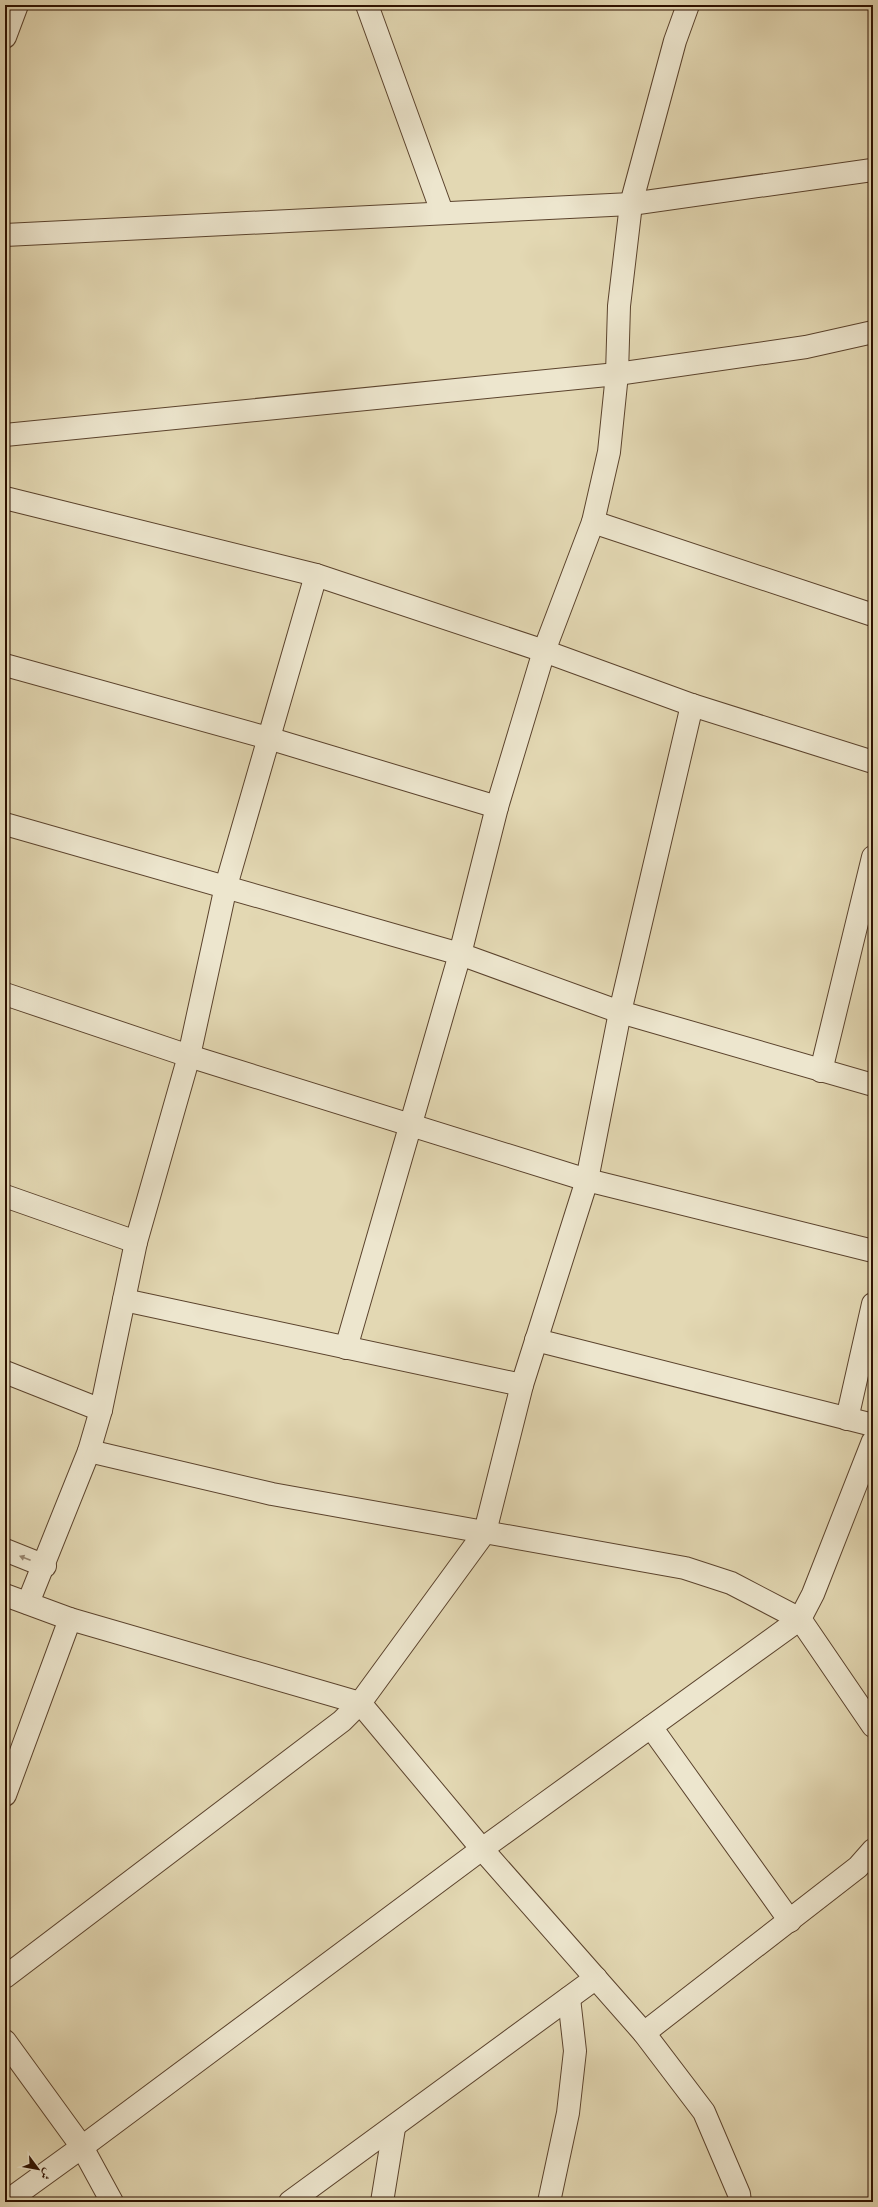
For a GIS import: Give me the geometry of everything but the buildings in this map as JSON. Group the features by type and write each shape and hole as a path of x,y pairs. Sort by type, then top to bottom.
{"street":[{"path":"367,5 442,212"},
{"path":"346,1348 409,1124 460,954 497,807 544,651 593,522 610,452 617,374 619,306 631,204 676,41 688,5"},
{"path":"5,37 17,6"},
{"path":"5,236 442,212 631,204 872,170"},
{"path":"5,435 617,374 806,347 873,332"},
{"path":"5,498 316,575 544,651 692,705 873,762"},
{"path":"593,522 873,615"},
{"path":"28,1603 45,1566 89,1451 101,1410 136,1242 189,1056 226,886 316,575"},
{"path":"5,665 268,738 497,807"},
{"path":"5,1977 342,1721 360,1704 485,1532 522,1385 587,1180 620,1012 692,705"},
{"path":"5,824 460,954 620,1012 873,1086"},
{"path":"822,1071 873,857"},
{"path":"5,994 189,1056 587,1180 873,1252"},
{"path":"5,1196 136,1242"},
{"path":"124,1300 522,1385"},
{"path":"847,1419 873,1304"},
{"path":"536,1340 873,1425"},
{"path":"5,1372 101,1410"},
{"path":"6,2202 82,2148 482,1849 800,1619 813,1594 873,1441"},
{"path":"89,1451 272,1494 685,1568 731,1583 800,1619 873,1726"},
{"path":"5,1550 45,1566"},
{"path":"5,1595 70,1619 360,1704 482,1849 644,2033 704,2112 740,2194 740,2202"},
{"path":"5,1795 70,1619"},
{"path":"652,1727 790,1921"},
{"path":"644,2033 858,1867 873,1850"},
{"path":"290,2202 394,2128 596,1978"},
{"path":"549,2202 568,2113 575,2051 569,1998"},
{"path":"5,2041 82,2148 112,2202"},
{"path":"382,2202 394,2128"}]}
